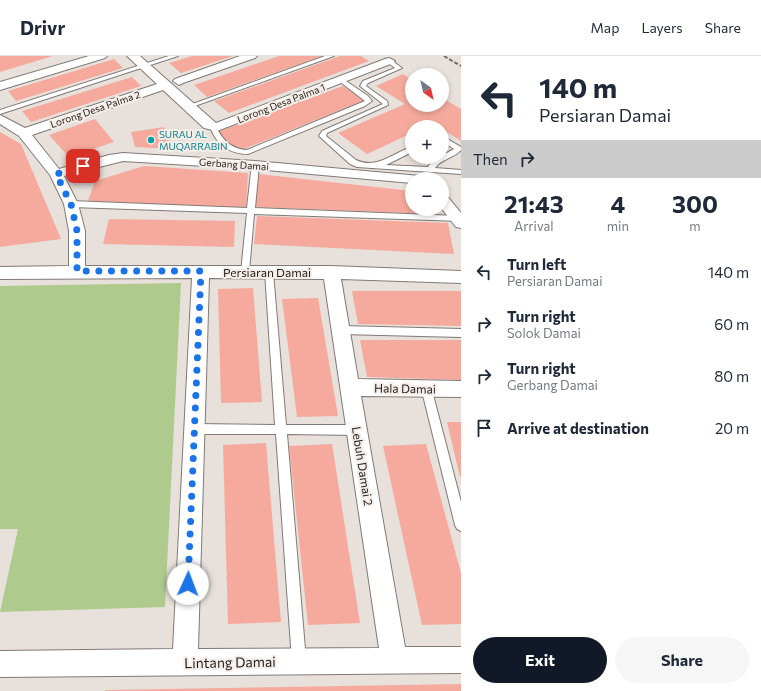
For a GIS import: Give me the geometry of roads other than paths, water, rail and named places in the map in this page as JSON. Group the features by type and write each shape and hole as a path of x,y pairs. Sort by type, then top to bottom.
{"street":[{"path":"0,86 101,56"},
{"path":"133,56 190,106 217,126"},
{"path":"179,81 251,56"},
{"name":"Lorong Desa Palma 1","path":"217,126 341,80 385,59"},
{"name":"Lorong Desa Palma 2","path":"24,132 166,85"},
{"path":"0,119 24,132 56,174 71,204 77,231 77,271"},
{"name":"Gerbang Damai","path":"56,174 109,159 123,157 405,178"},
{"path":"449,208 459,221"},
{"name":"Persiaran Damai","path":"0,273 77,271 331,272 461,277"},
{"path":"185,662 201,271"},
{"name":"Lebuh Damai 2","path":"331,272 394,660"},
{"name":"Hala Damai","path":"350,387 426,387 461,389"},
{"name":"Lintang Damai","path":"0,664 461,660"}],"lane":[{"path":"0,112 175,56"},
{"path":"190,106 331,56"},
{"path":"385,59 399,68 365,82 362,86 386,104 322,134 325,139 355,163 461,172"},
{"path":"217,126 214,133 231,149 235,152 248,152 363,105 369,101 366,97 341,80"},
{"path":"449,143 458,149 449,156"},
{"path":"377,166 405,152"},
{"path":"430,170 433,164"},
{"path":"245,272 255,166"},
{"path":"71,204 459,221"},
{"path":"269,272 299,661"},
{"path":"341,330 461,333"},
{"path":"426,387 461,525"},
{"path":"194,429 357,430"}],"railway":[{"path":"444,56 461,66"}],"place":[{"name":"SURAU AL MUQARRABIN","path":"151,140"}]}
